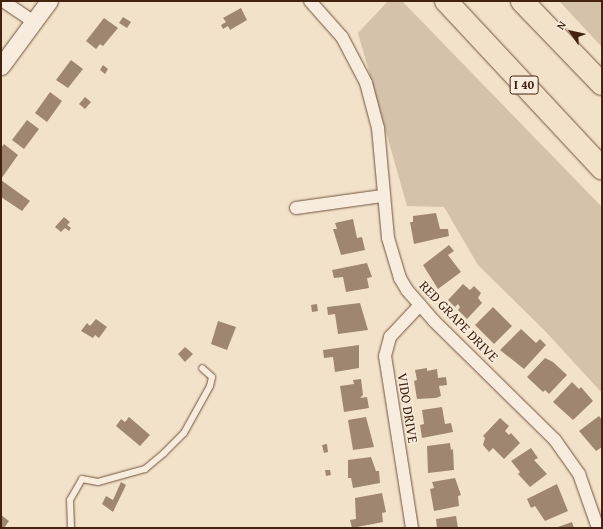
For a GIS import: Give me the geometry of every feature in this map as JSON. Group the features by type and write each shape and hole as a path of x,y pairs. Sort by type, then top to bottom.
{"highway":[{"name":"I 40","path":"446,1 602,168"},
{"path":"522,1 602,84"}],"main road":[{"path":"1,66 49,1"}],"street":[{"path":"3,1 34,22"},
{"name":"RED GRAPE DRIVE","path":"310,1 342,37 366,83 378,128 382,196 388,238 395,266 407,290 420,305 555,440 579,474 598,528"},
{"path":"296,208 382,196"},
{"name":"VIDO DRIVE","path":"412,528 385,356 390,337 420,305"}],"lane":[{"path":"71,528 70,500 82,479 98,482 145,468 164,453 184,433 210,386 212,377 202,368"}],"shaded area":[{"path":"388,1 402,1 602,207 602,393 546,332 478,265 444,207 407,206 358,33"},
{"path":"559,1 602,1 602,47"}],"building":[{"path":"241,8 247,20 230,30 228,26 223,29 221,25 226,22 223,18"},
{"path":"123,17 131,22 127,28 119,23"},
{"path":"104,18 118,28 103,46 100,44 96,49 86,41"},
{"path":"71,60 83,69 68,88 56,80"},
{"path":"103,65 108,69 105,74 100,70"},
{"path":"50,92 62,101 47,122 35,113"},
{"path":"85,97 91,102 85,109 79,104"},
{"path":"27,120 39,129 24,149 12,140"},
{"path":"4,144 18,155 1,179 1,148"},
{"path":"1,180 30,201 22,211 1,197"},
{"path":"436,213 440,229 448,229 449,236 414,244 410,222 413,222 413,216"},
{"path":"64,217 70,222 67,225 71,228 69,231 65,228 61,232 55,227"},
{"path":"353,219 357,238 362,237 365,250 341,255 333,229 337,229 335,223"},
{"path":"449,245 454,251 448,255 461,272 438,289 423,265"},
{"path":"367,263 372,277 367,278 369,288 346,292 343,277 334,278 332,270"},
{"path":"463,284 470,290 474,286 481,293 478,298 482,303 467,319 458,310 460,307 458,304 455,307 448,300"},
{"path":"360,303 368,330 338,334 335,314 328,315 327,307"},
{"path":"317,304 318,311 312,312 311,305"},
{"path":"493,307 512,326 494,344 475,325"},
{"path":"96,319 107,327 99,338 95,335 93,338 81,331 87,323 90,326"},
{"path":"218,321 236,327 227,350 211,344"},
{"path":"521,329 536,343 540,339 546,345 524,369 500,350"},
{"path":"359,345 359,368 335,372 333,357 324,358 323,350"},
{"path":"185,347 193,354 185,362 178,354"},
{"path":"545,358 553,362 567,375 549,394 545,390 543,392 527,377"},
{"path":"427,368 427,371 437,369 438,378 446,377 447,385 439,386 441,396 436,398 417,399 414,381 417,380 415,370"},
{"path":"361,379 363,395 360,398 367,397 369,408 344,412 340,386 354,384 353,380"},
{"path":"572,382 579,389 581,387 593,401 573,420 553,402"},
{"path":"442,407 445,424 451,423 453,432 422,438 420,425 424,424 422,410"},
{"path":"599,416 602,420 602,447 596,451 579,431"},
{"path":"129,417 150,435 140,446 116,426 121,419 125,422"},
{"path":"366,417 374,447 353,450 348,420"},
{"path":"500,418 509,426 505,431 509,435 511,433 520,443 504,459 493,448 489,452 483,445 485,438 483,436"},
{"path":"450,443 451,450 453,449 454,470 428,473 427,446"},
{"path":"327,444 328,452 324,453 322,445"},
{"path":"531,448 538,458 534,460 547,474 530,487 518,474 520,472 511,461"},
{"path":"371,457 376,471 379,471 380,483 353,488 351,478 348,478 348,460"},
{"path":"325,470 330,470 331,475 326,476"},
{"path":"455,478 461,495 458,496 459,506 434,511 430,489 434,488 432,482"},
{"path":"121,482 126,485 113,512 102,504 106,496 113,500"},
{"path":"557,484 568,511 545,521 535,506 531,508 527,499"},
{"path":"382,493 386,512 382,513 383,522 352,528 350,520 356,519 355,498"},
{"path":"1,515 9,521 4,528 1,528"},
{"path":"456,516 458,528 437,528 436,519"},
{"path":"572,522 574,528 555,528"}]}
